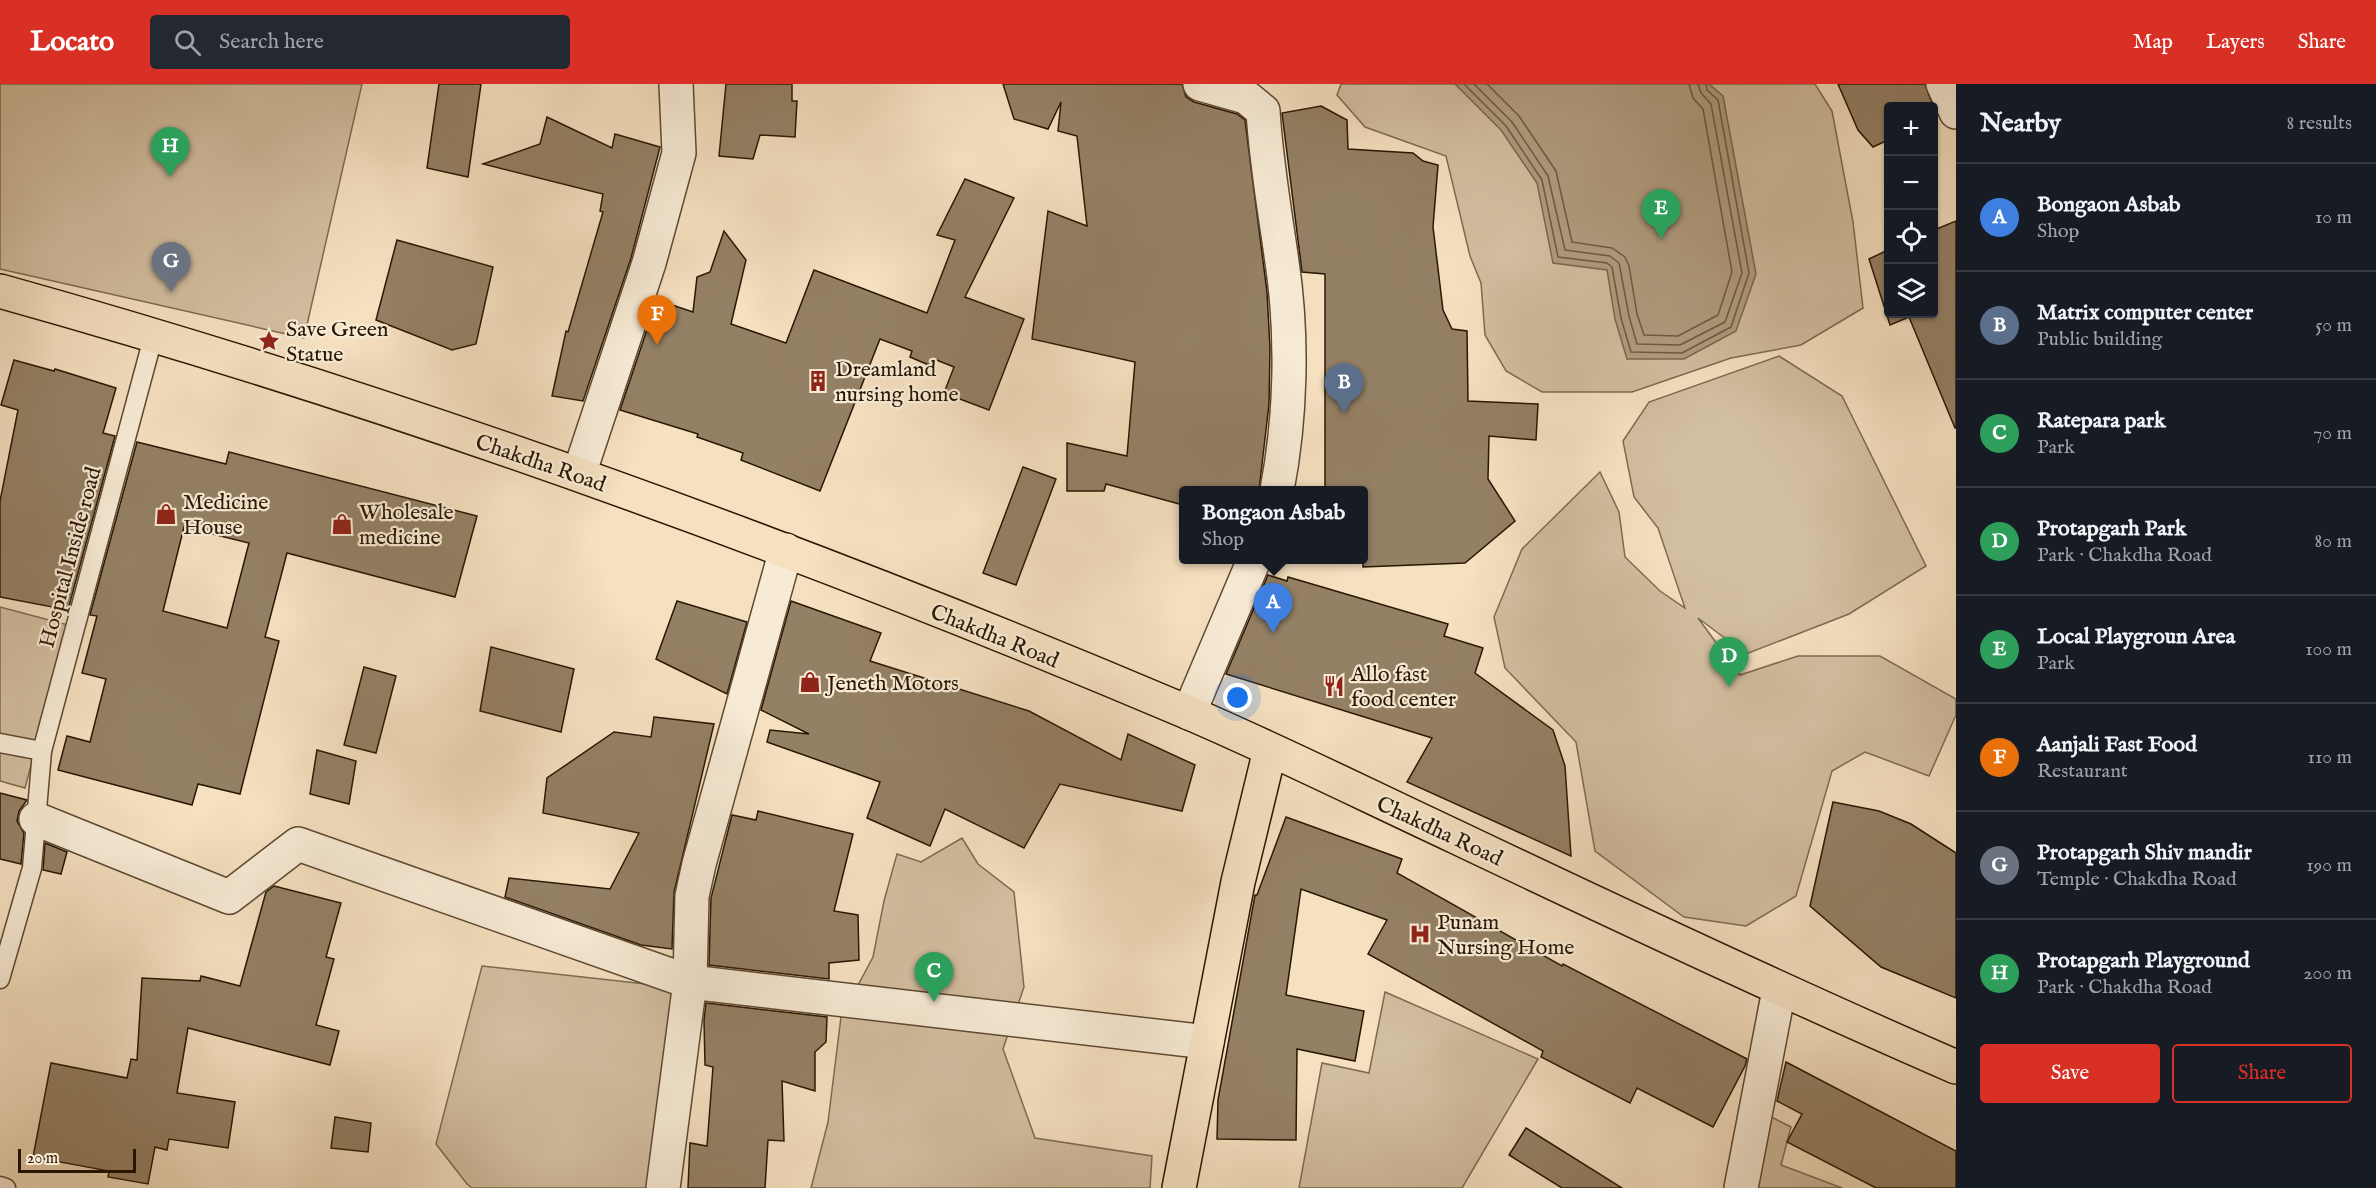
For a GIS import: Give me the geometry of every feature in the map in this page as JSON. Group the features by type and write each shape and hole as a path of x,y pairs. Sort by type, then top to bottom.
{"main road":[{"name":"Chakdha Road","path":"0,291 154,334 579,474 786,550 1189,713 1779,990 1956,1067"},
{"path":"1179,1188 1238,882 1270,750"}],"street":[{"path":"579,474 649,264 679,153 676,84"},
{"path":"1200,84 1246,97 1263,111 1289,339 1286,423 1278,486"},
{"path":"1943,84 1956,112"},
{"path":"663,1188 690,982 692,896 786,550"},
{"path":"1189,713 1252,564"},
{"path":"36,819 229,897 298,843 690,982 1207,1042"},
{"path":"1741,1188 1779,990"}],"lane":[{"name":"Hospital Inside road","path":"0,979 32,868 42,751 154,334"},
{"path":"0,743 42,751"},
{"path":"0,1186 6,1188"}],"shaded area":[{"path":"0,84 362,84 304,338 0,269"},
{"path":"1341,84 1815,84 1832,111 1853,222 1863,308 1801,345 1731,358 1632,392 1542,392 1506,371 1485,335 1481,283 1470,256 1446,156 1365,127 1337,95"},
{"path":"1779,356 1842,396 1926,566 1849,614 1746,654 1698,618 1740,675 1798,656 1880,656 1956,699 1956,715 1929,776 1865,752 1832,771 1796,896 1746,926 1684,917 1595,851 1576,742 1505,668 1494,617 1522,549 1600,472 1619,512 1625,557 1660,591 1685,608 1658,528 1634,497 1623,441 1649,402"},
{"path":"0,607 68,625 25,788 0,781"},
{"path":"962,838 978,864 1014,892 1024,987 1003,1049 1035,1138 1152,1156 1150,1188 811,1188 828,1122 841,1017 873,957 884,901 897,854 921,862"},
{"path":"482,966 664,986 688,1005 661,1188 472,1188 467,1184 436,1144"},
{"path":"1385,992 1538,1059 1462,1188 1299,1188 1322,1063 1369,1073"},
{"path":"1746,1104 1791,1127 1781,1165 1842,1188 1737,1188 1732,1142"}],"water":[{"path":"1455,84 1709,84 1723,96 1756,274 1736,331 1684,359 1627,359 1615,319 1607,270 1553,263 1537,183 1501,130"}],"building":[{"path":"439,84 481,84 468,177 427,168"},
{"path":"726,84 792,84 792,101 797,101 795,137 760,135 753,159 719,156"},
{"path":"1003,84 1182,84 1186,97 1194,102 1237,114 1245,120 1267,292 1270,348 1269,404 1259,486 1179,486 1179,504 1106,484 1104,491 1067,491 1067,443 1127,456 1135,362 1032,339 1048,211 1087,226 1077,136 1058,131 1061,102 1048,129 1014,119"},
{"path":"1838,84 1925,84 1932,102 1884,102 1884,142 1873,147 1858,130"},
{"path":"1321,106 1347,120 1348,149 1413,153 1423,161 1438,165 1433,227 1443,310 1452,329 1467,331 1468,401 1538,404 1536,440 1489,436 1488,479 1515,521 1465,563 1363,567 1363,564 1368,564 1368,486 1325,486 1325,274 1302,272 1282,113"},
{"path":"547,117 612,148 615,134 660,147 631,258 583,401 552,396 566,331 568,332 603,212 600,211 603,194 483,164 540,144"},
{"path":"965,179 1014,198 965,297 1024,319 989,410 944,393 954,367 934,359 931,366 910,357 912,351 880,339 820,491 741,460 743,453 697,437 698,434 620,410 657,300 693,312 697,277 710,272 724,231 746,260 731,324 786,343 814,270 927,313 955,240 937,235"},
{"path":"1956,221 1956,428 1909,318 1938,318 1938,228"},
{"path":"397,240 493,267 476,344 452,350 376,320"},
{"path":"1884,252 1884,306 1869,259"},
{"path":"1888,318 1907,318 1890,325"},
{"path":"14,360 54,371 55,369 116,388 103,433 115,436 68,610 0,597 0,501 18,410 1,405"},
{"path":"137,442 226,464 229,452 477,516 455,597 287,553 265,637 279,641 240,794 198,784 192,805 58,770 67,736 90,742 106,679 82,673 97,616 90,615","holes":["184,527 249,543 227,628 163,611"]},
{"path":"1023,467 1056,479 1016,585 983,573"},
{"path":"1268,575 1287,581 1288,577 1448,624 1444,636 1483,648 1475,673 1553,730 1565,766 1571,856 1407,782 1432,738 1226,674"},
{"path":"677,601 747,622 727,694 656,659"},
{"path":"791,601 881,633 870,661 1029,711 1121,760 1128,734 1195,765 1182,811 1060,784 1024,848 945,809 930,846 867,818 880,782 767,742 770,730 809,734 761,710"},
{"path":"491,647 574,669 561,732 480,711"},
{"path":"364,667 396,676 376,753 344,745"},
{"path":"654,717 714,724 674,892 672,949 641,945 505,897 509,878 610,889 639,833 543,813 547,778 614,732 651,737"},
{"path":"317,750 356,761 349,804 310,794"},
{"path":"0,793 27,800 19,811 17,821 24,833 21,864 0,859"},
{"path":"1833,802 1879,811 1911,824 1956,853 1956,998 1881,967 1810,906"},
{"path":"758,811 853,834 834,911 858,915 859,960 829,963 829,979 709,965 711,898 732,815 756,820"},
{"path":"1286,817 1402,859 1397,873 1562,966 1563,964 1747,1059 1713,1127 1637,1088 1630,1103 1541,1057 1543,1051 1368,954 1387,920 1301,889 1286,995 1364,1011 1355,1061 1297,1049 1296,1140 1217,1139 1218,1100 1255,895 1257,895"},
{"path":"45,843 67,852 61,874 43,870"},
{"path":"274,886 341,903 326,957 334,959 316,1025 339,1031 330,1065 188,1028 177,1093 235,1102 228,1148 169,1139 167,1150 155,1147 148,1184 108,1177 109,1171 33,1157 51,1063 127,1078 131,1059 137,1060 142,978 200,981 201,976 240,986 266,892"},
{"path":"706,1003 827,1017 826,1042 815,1052 815,1091 782,1081 784,1141 768,1140 765,1188 688,1188 690,1143 707,1146 713,1067 705,1065"},
{"path":"1786,1062 1956,1151 1956,1188 1876,1188 1787,1142 1802,1114 1777,1101"},
{"path":"335,1117 371,1123 368,1152 331,1148"},
{"path":"1526,1128 1622,1188 1562,1188 1509,1155"}],"place":[{"name":"Protapgarh Playground","path":"170,177"},
{"name":"Local Playgroun Area","path":"1661,239"},
{"name":"Protapgarh Shiv mandir","path":"171,292"},
{"name":"Save Green Statue","path":"269,341"},
{"name":"Aanjali Fast Food","path":"657,345"},
{"name":"Dreamland nursing home","path":"818,381"},
{"name":"Matrix computer center","path":"1344,413"},
{"name":"Medicine House","path":"166,514"},
{"name":"Wholesale medicine","path":"342,524"},
{"name":"Bongaon Asbab","path":"1273,633"},
{"name":"Jeneth Motors","path":"810,682"},
{"name":"Allo fast food center","path":"1334,686"},
{"name":"Protapgarh Park","path":"1729,687"},
{"name":"Punam Nursing Home","path":"1420,934"},
{"name":"Ratepara park","path":"934,1002"}]}
